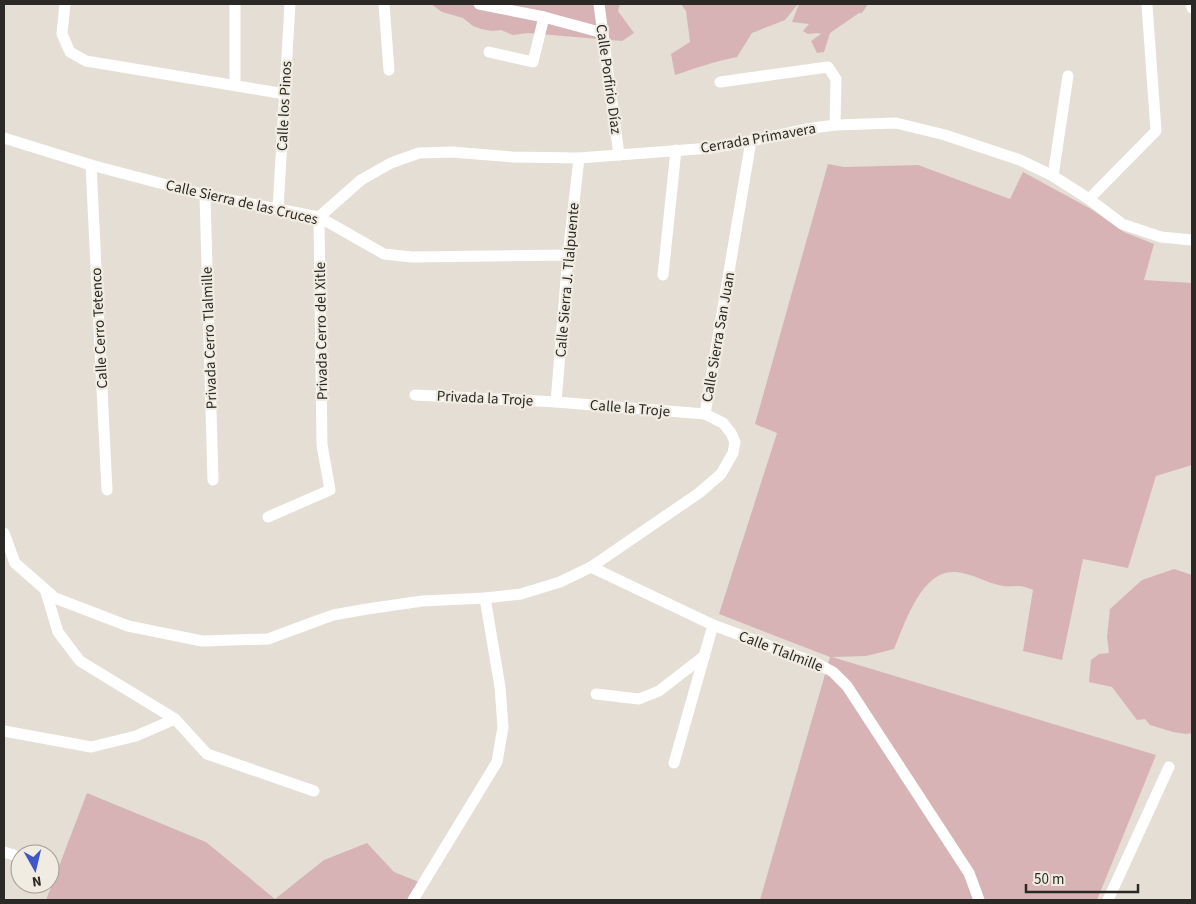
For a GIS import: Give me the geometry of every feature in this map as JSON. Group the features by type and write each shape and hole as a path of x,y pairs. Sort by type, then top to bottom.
{"street":[{"path":"64,4 62,34 70,52 86,61 285,94"},
{"path":"235,4 235,85"},
{"name":"Calle los Pinos","path":"278,209 290,4"},
{"path":"384,4 389,70"},
{"path":"479,4 544,17 603,33"},
{"name":"Calle Porfirio Díaz","path":"599,4 619,155"},
{"path":"1191,4 1192,8"},
{"path":"1089,198 1156,131 1147,5"},
{"path":"489,52 533,62 544,17"},
{"path":"720,82 828,67 836,80 835,125"},
{"path":"1054,176 1068,76"},
{"name":"Cerrada Primavera","path":"319,218 361,180 391,164 420,153 452,152 512,158 579,158 711,148 835,125 896,123 945,135 1020,160 1054,176 1089,198 1122,224 1161,237 1192,240"},
{"name":"Calle Sierra de las Cruces","path":"4,138 91,165 204,195 319,218 384,254 412,257 568,255"},
{"name":"Calle Sierra San Juan","path":"591,567 699,493 721,474 734,453 735,442 731,432 723,423 704,414 751,142"},
{"path":"663,275 676,150"},
{"name":"Calle Sierra J. Tlalpuente","path":"556,402 568,255 579,158"},
{"name":"Calle Cerro Tetenco","path":"91,165 107,490"},
{"name":"Privada Cerro Tlalmille","path":"204,195 213,480"},
{"name":"Privada Cerro del Xitle","path":"268,516 330,490 322,445 319,218"},
{"name":"Privada la Troje","path":"415,395 556,402"},
{"name":"Calle la Troje","path":"556,402 704,414"},
{"path":"4,533 15,563 55,598 128,626 202,641 268,639 333,615 422,600 485,598 521,594 560,582 591,567"},
{"name":"Calle Tlalmille","path":"591,567 713,625 818,664 833,672 847,686 969,873 979,900"},
{"path":"45,589 58,632 80,662 175,719 207,754 314,791"},
{"path":"413,900 497,762 503,727 500,687 485,598"},
{"path":"674,763 713,625"},
{"path":"596,694 639,699 659,691 704,656"},
{"path":"4,731 92,747 136,736 175,719"},
{"path":"1108,900 1169,767"}],"shaded area":[{"path":"431,4 620,4 618,11 634,33 622,41 528,33 513,35 501,30 492,31 473,26 463,18 442,12"},
{"path":"681,4 798,4 785,20 752,33 737,57 675,75 671,54 690,42 686,11"},
{"path":"799,4 868,4 862,13 859,13 830,33 824,52 817,53 811,41 821,34 808,34 803,31 809,24 792,22"},
{"path":"828,164 844,167 918,165 1010,199 1023,172 1091,209 1124,232 1154,244 1144,280 1192,283 1192,465 1156,476 1128,568 1083,559 1062,660 1023,651 1033,590 1022,586 997,585 967,574 955,572 943,574 924,589 909,613 894,649 866,656 832,657 1156,755 1097,900 760,900 830,657 719,614 777,433 755,424"},
{"path":"1174,569 1192,575 1192,733 1186,734 1150,725 1145,719 1137,720 1112,687 1089,682 1091,660 1099,654 1109,653 1107,637 1110,609 1142,580"},
{"path":"87,793 206,842 275,899 324,860 367,843 394,872 419,882 409,900 46,900 48,894 60,894 60,863"}]}
